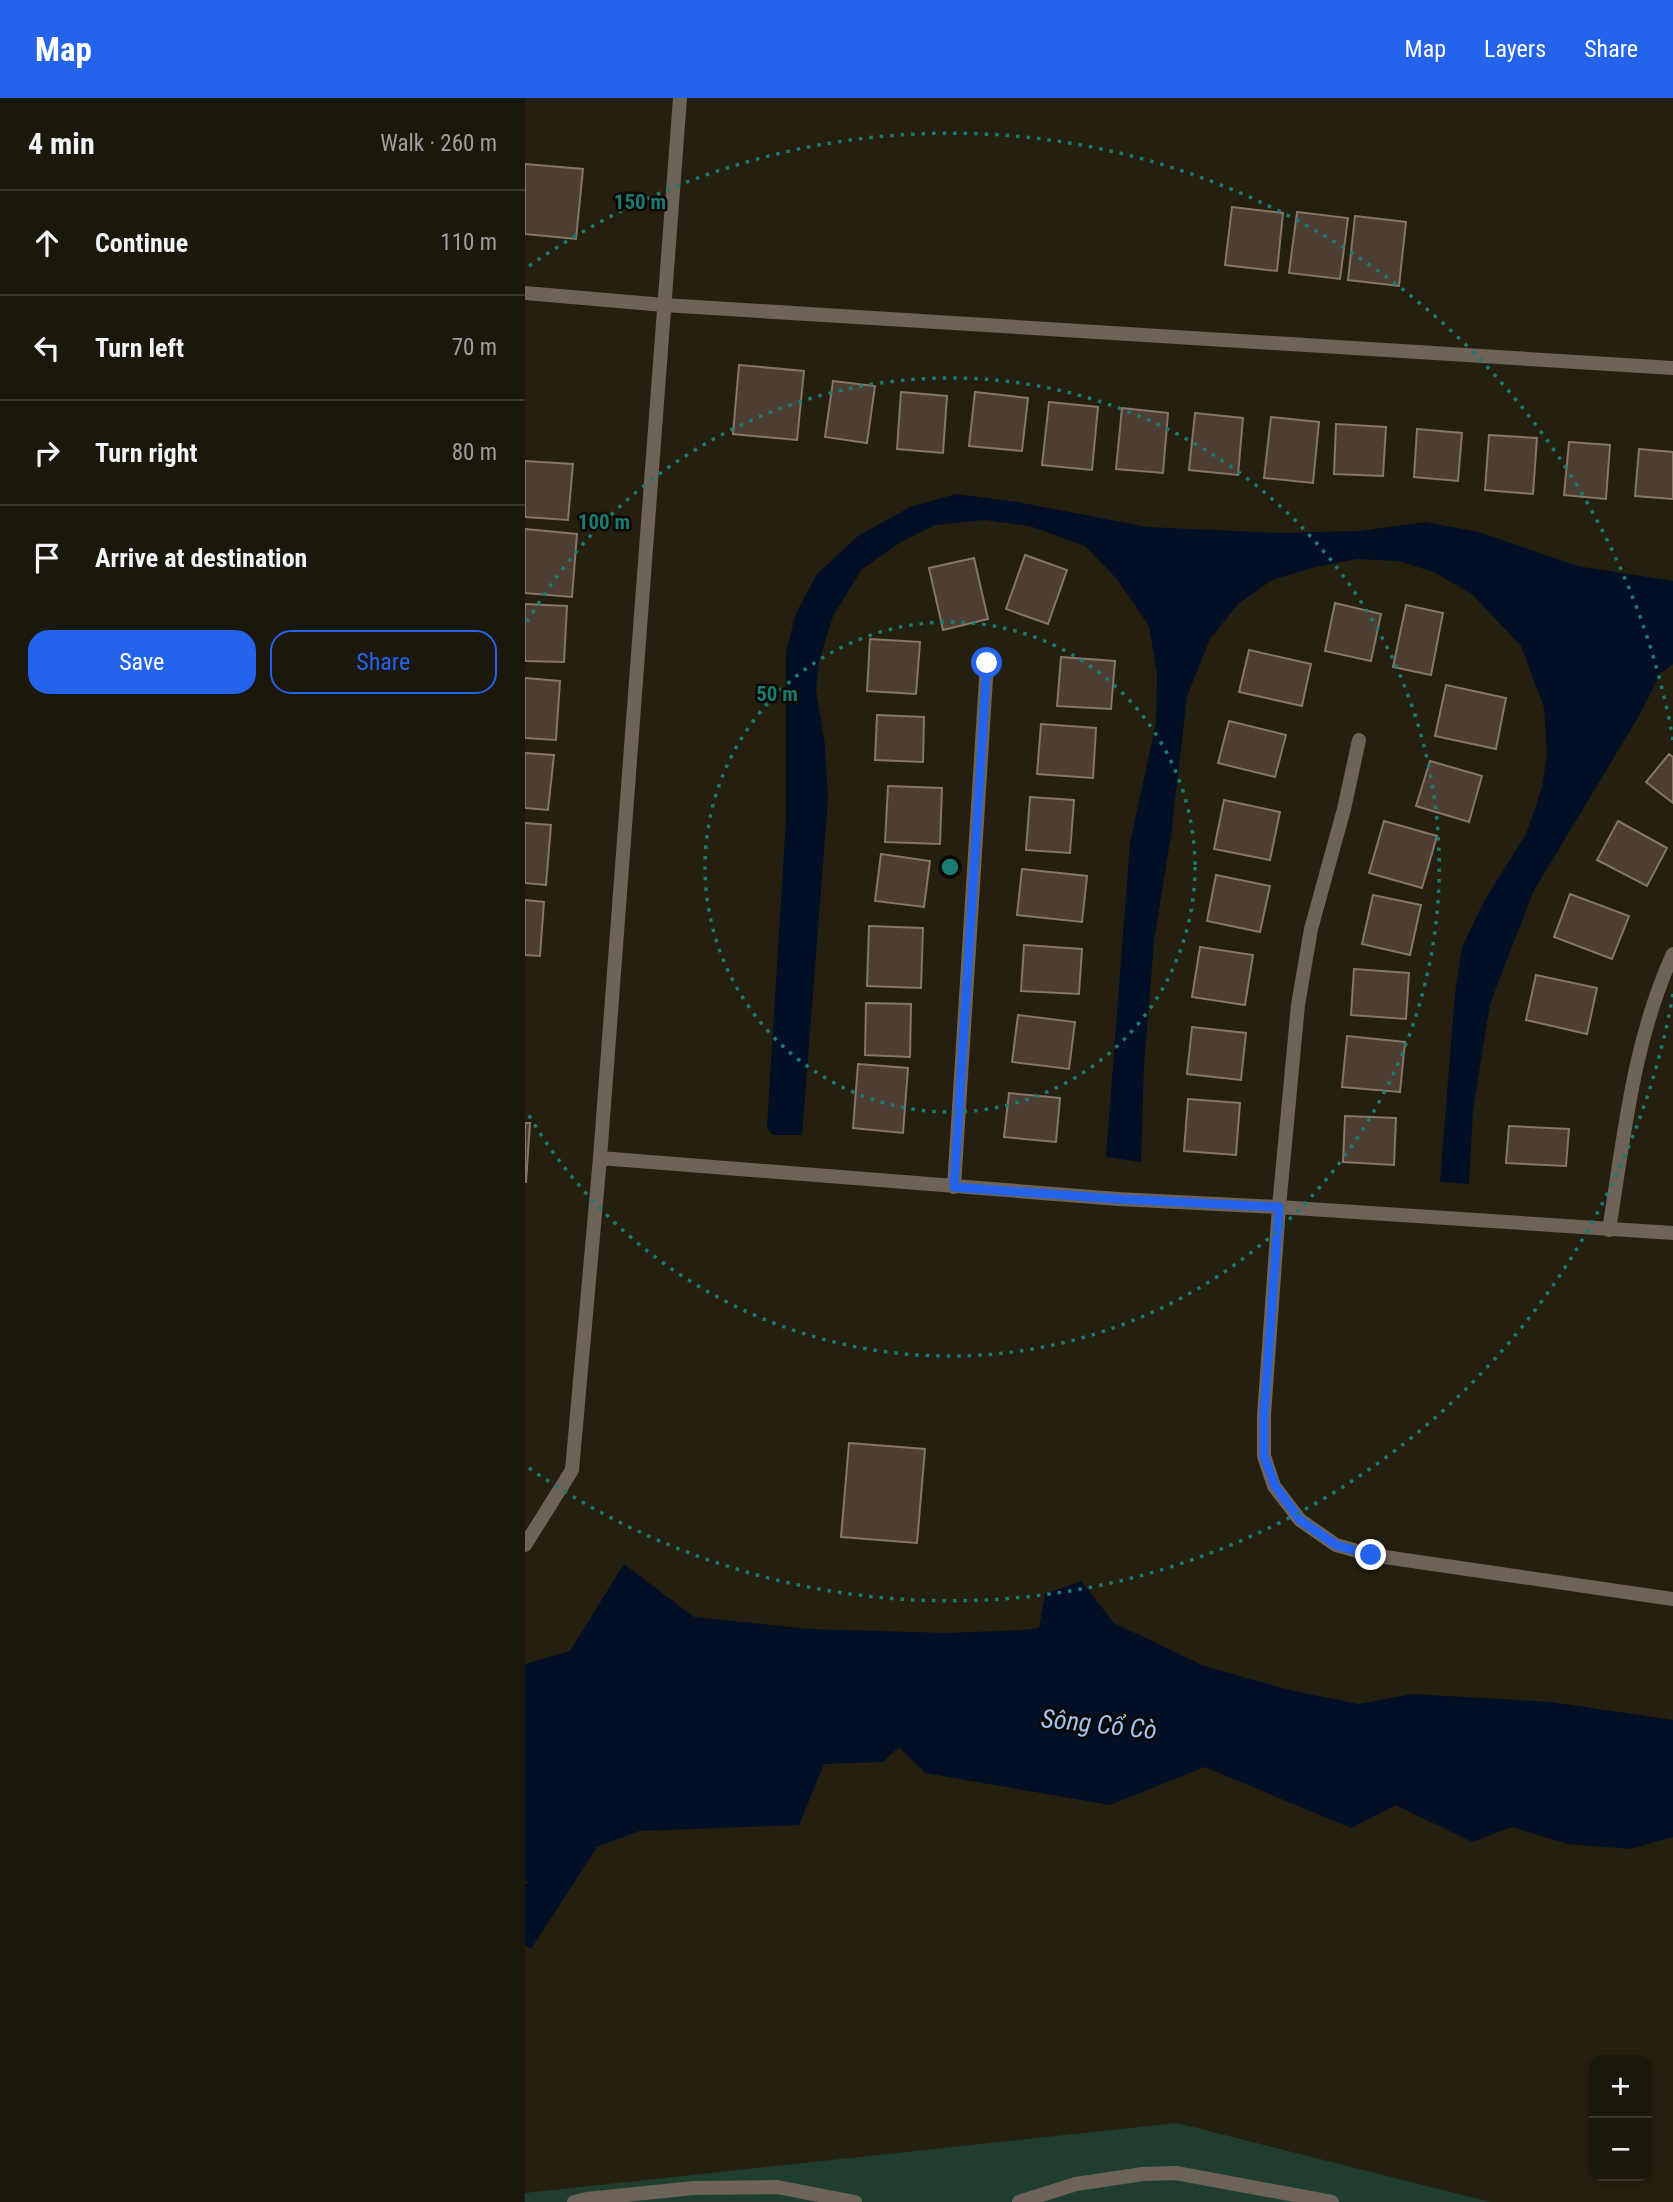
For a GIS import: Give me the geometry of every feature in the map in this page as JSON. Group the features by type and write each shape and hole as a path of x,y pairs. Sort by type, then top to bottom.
{"street":[{"path":"525,1545 572,1470 600,1158 680,98"},
{"path":"525,293 664,305 1673,368"},
{"path":"954,1187 987,663"},
{"path":"1359,740 1344,809 1311,929 1298,1004 1279,1207 1264,1415 1264,1456 1275,1486 1300,1520 1336,1545 1371,1555 1673,1599"},
{"path":"1609,1230 1636,1069 1649,1013 1673,954"},
{"path":"600,1158 1118,1199 1279,1207 1673,1234"},
{"path":"1019,2202 1076,2184 1143,2174 1176,2173 1332,2202"},
{"path":"574,2202 694,2188 777,2187 855,2202"}],"green space":[{"path":"1177,2123 1490,2202 525,2202 525,2193"}],"water":[{"path":"956,494 1017,502 1148,527 1279,533 1360,531 1426,522 1479,532 1577,566 1673,581 1673,664 1661,673 1640,714 1533,892 1490,1004 1473,1109 1469,1184 1440,1182 1455,994 1462,947 1484,901 1526,834 1542,788 1547,754 1544,707 1521,646 1473,595 1434,572 1398,561 1357,559 1315,567 1272,580 1238,604 1210,639 1187,696 1171,835 1154,941 1144,1066 1141,1162 1106,1157 1130,843 1156,723 1157,673 1149,626 1117,579 1085,546 1030,526 985,520 935,525 901,542 862,569 833,616 819,661 816,690 825,745 828,800 802,1135 773,1135 767,1128 786,819 786,652 796,613 817,574 858,536 910,507"},
{"name":"Sông Cổ Cò","path":"624,1564 694,1617 809,1629 946,1633 1039,1628 1045,1594 1081,1581 1114,1623 1204,1666 1289,1690 1359,1704 1412,1694 1551,1702 1673,1720 1673,1837 1630,1849 1568,1844 1512,1827 1472,1842 1396,1805 1351,1828 1205,1767 1110,1805 925,1773 899,1747 883,1762 824,1764 799,1825 639,1831 597,1847 531,1949 525,1945 525,1885 528,1882 525,1881 525,1664 570,1651"}],"building":[{"path":"525,164 583,169 576,239 525,234"},
{"path":"1232,207 1283,213 1277,271 1225,265"},
{"path":"1297,212 1348,218 1340,279 1289,273"},
{"path":"1355,216 1406,222 1399,286 1348,280"},
{"path":"739,365 804,371 797,440 733,434"},
{"path":"833,381 875,386 867,443 825,437"},
{"path":"901,392 947,396 943,453 897,449"},
{"path":"975,392 1028,398 1022,451 969,446"},
{"path":"1049,402 1098,407 1092,470 1042,465"},
{"path":"1122,408 1168,413 1163,473 1116,469"},
{"path":"1195,413 1243,418 1238,475 1189,470"},
{"path":"1271,417 1319,422 1313,483 1264,478"},
{"path":"1336,424 1386,427 1383,476 1334,474"},
{"path":"1417,429 1462,433 1458,481 1414,477"},
{"path":"1489,435 1537,438 1533,494 1485,490"},
{"path":"1569,442 1610,445 1606,499 1564,495"},
{"path":"1639,449 1673,452 1673,499 1635,496"},
{"path":"525,461 573,464 568,520 525,517"},
{"path":"525,529 577,534 572,597 525,593"},
{"path":"1025,555 1067,570 1048,624 1006,609"},
{"path":"974,558 988,619 943,630 929,568"},
{"path":"1335,603 1381,614 1371,661 1325,651"},
{"path":"525,604 567,606 564,662 525,661"},
{"path":"1406,605 1443,613 1431,675 1393,667"},
{"path":"870,639 920,642 916,694 867,691"},
{"path":"1249,650 1311,664 1302,706 1239,692"},
{"path":"1061,657 1115,661 1111,709 1057,706"},
{"path":"525,678 560,681 556,740 525,738"},
{"path":"1446,685 1506,698 1496,749 1435,736"},
{"path":"877,715 924,717 923,762 875,760"},
{"path":"1229,721 1286,735 1275,777 1218,763"},
{"path":"1041,724 1096,728 1093,778 1037,774"},
{"path":"525,753 554,755 548,810 525,808"},
{"path":"1669,754 1673,757 1673,803 1646,782"},
{"path":"1430,761 1482,776 1469,822 1416,806"},
{"path":"888,786 942,788 940,844 885,842"},
{"path":"1030,797 1074,800 1070,853 1026,850"},
{"path":"1224,800 1280,812 1270,860 1214,849"},
{"path":"1384,821 1437,836 1422,888 1369,873"},
{"path":"1618,821 1667,848 1647,886 1597,860"},
{"path":"525,823 551,825 546,885 525,883"},
{"path":"881,854 930,861 924,907 875,901"},
{"path":"1022,869 1087,876 1082,922 1017,915"},
{"path":"1216,875 1270,886 1260,932 1207,921"},
{"path":"1570,894 1629,916 1612,959 1554,937"},
{"path":"1373,895 1421,905 1410,955 1362,944"},
{"path":"525,900 544,902 540,956 525,955"},
{"path":"869,926 923,928 921,988 867,986"},
{"path":"1024,945 1082,949 1079,994 1021,991"},
{"path":"1200,947 1253,955 1245,1005 1192,997"},
{"path":"1354,969 1409,973 1406,1019 1351,1015"},
{"path":"1536,975 1597,988 1587,1034 1526,1020"},
{"path":"866,1003 911,1004 910,1057 865,1055"},
{"path":"1018,1015 1075,1022 1069,1069 1012,1062"},
{"path":"1192,1027 1246,1033 1241,1080 1187,1074"},
{"path":"1347,1036 1405,1042 1400,1092 1342,1087"},
{"path":"858,1064 908,1068 903,1133 853,1128"},
{"path":"1009,1093 1060,1098 1056,1142 1004,1137"},
{"path":"1188,1099 1240,1103 1236,1155 1184,1151"},
{"path":"1345,1116 1396,1118 1394,1165 1343,1162"},
{"path":"525,1123 530,1123 526,1182 525,1182"},
{"path":"1509,1126 1569,1129 1566,1166 1506,1163"},
{"path":"849,1443 925,1449 917,1543 841,1537"}],"route":[{"path":"987,663 954,1187 1279,1207 1264,1415 1264,1456 1275,1486 1300,1520 1336,1545 1371,1555"}]}
